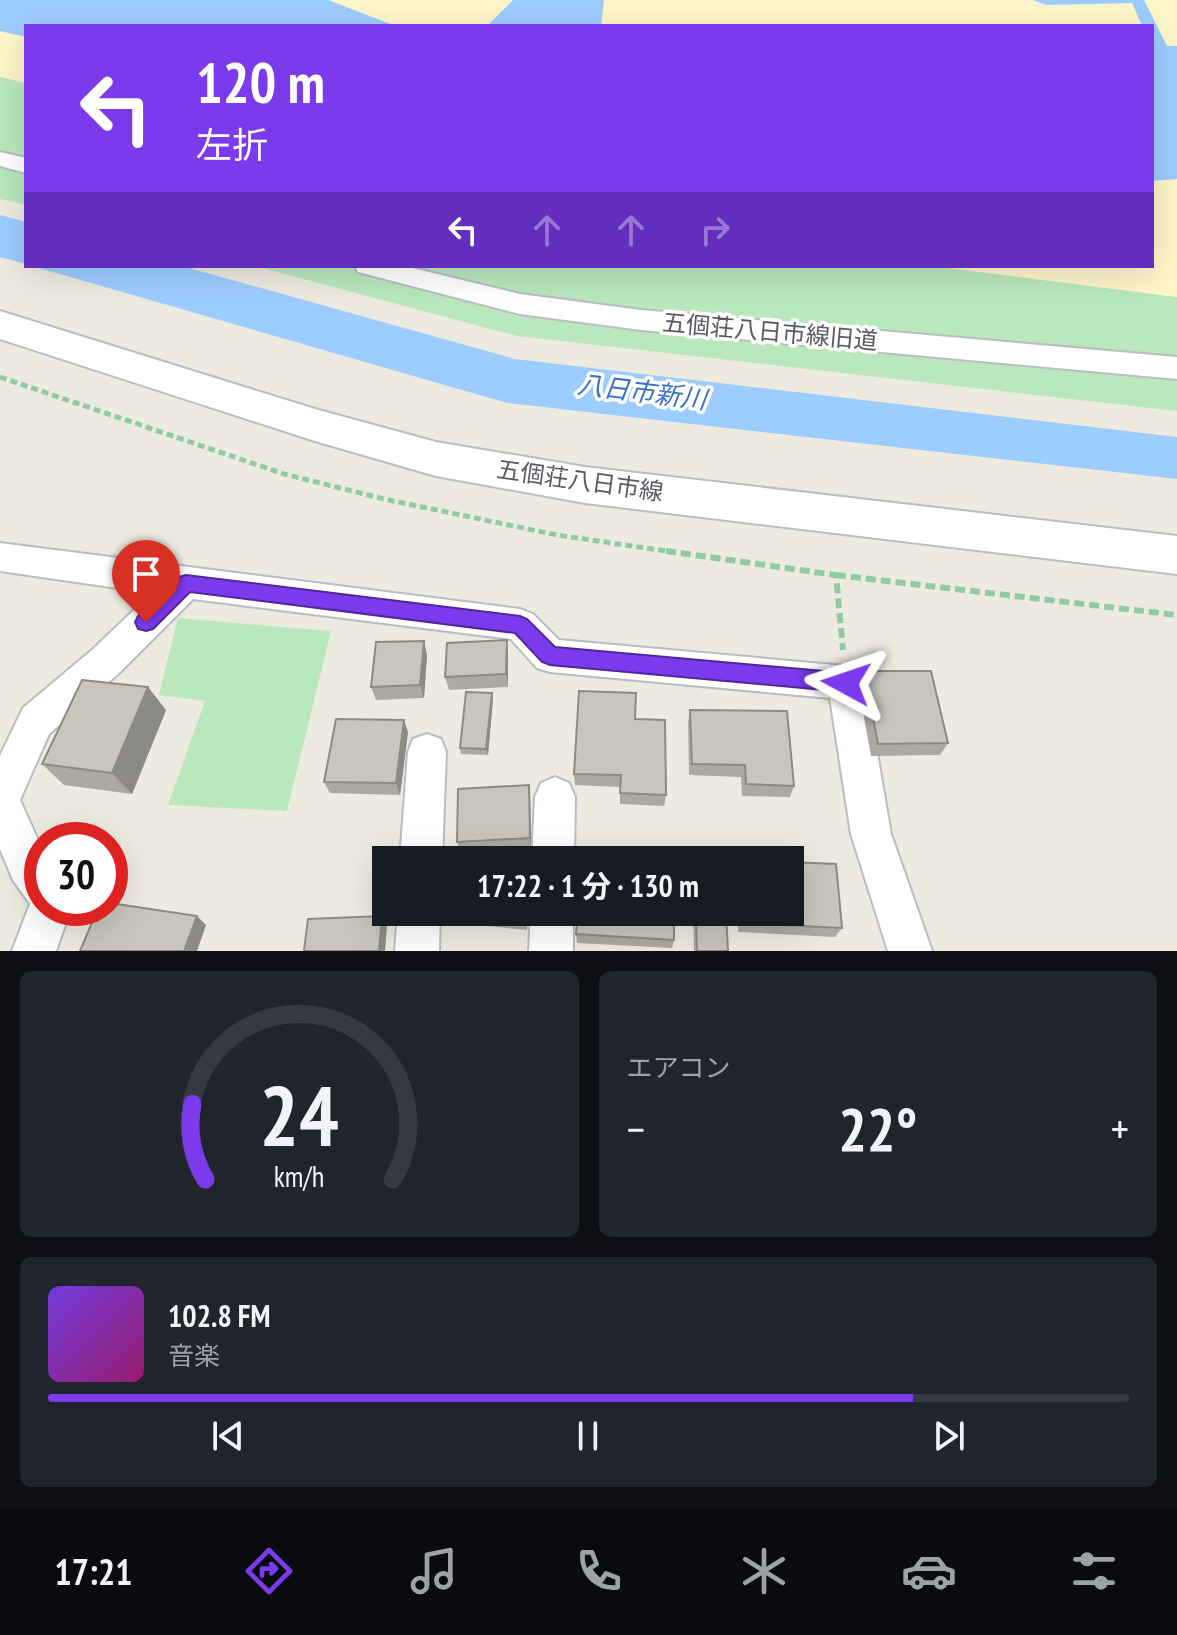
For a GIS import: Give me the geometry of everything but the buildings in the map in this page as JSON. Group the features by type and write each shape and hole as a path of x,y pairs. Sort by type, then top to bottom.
{"main road":[{"name":"五個荘八日市線","path":"0,325 315,425 436,459 585,485 1177,555"}],"street":[{"path":"0,159 24,165"},
{"name":"五個荘八日市線旧道","path":"376,268 520,304 641,320 1177,368"},
{"path":"0,557 520,625 550,656 846,683 871,834 910,951"},
{"path":"24,856 0,800 36,721 105,662 186,583"},
{"path":"422,846 427,752"},
{"path":"553,846 555,797"},
{"path":"34,951 43,926"},
{"path":"417,951 418,926"},
{"path":"551,951 552,926"}],"path":[{"path":"0,377 284,474 384,499 557,535 836,575 1177,615"},
{"path":"836,575 846,683"}],"green space":[{"path":"0,73 24,79 24,205 0,199"},
{"path":"262,268 949,268 1177,297 1177,411 517,336"},
{"path":"178,618 331,631 287,811 168,805 205,701 159,695"}],"sand":[{"path":"0,0 1177,0 1177,297 949,268 1154,268 1154,24 24,24 24,83 0,77"}],"water":[{"path":"0,0 328,0 390,24 24,24 24,37 0,31"},
{"path":"513,0 604,0 601,24 489,24"},
{"path":"1033,0 1144,0 1167,46 1177,46 1177,179 1154,181 1154,24 1141,24 1132,3 1046,5"},
{"path":"0,215 24,221 24,263 0,257"},
{"name":"八日市新川","path":"39,268 189,268 515,359 1177,437 1177,479 507,403"}],"route":[{"path":"146,622 186,583 520,625 550,656 846,683"}]}
